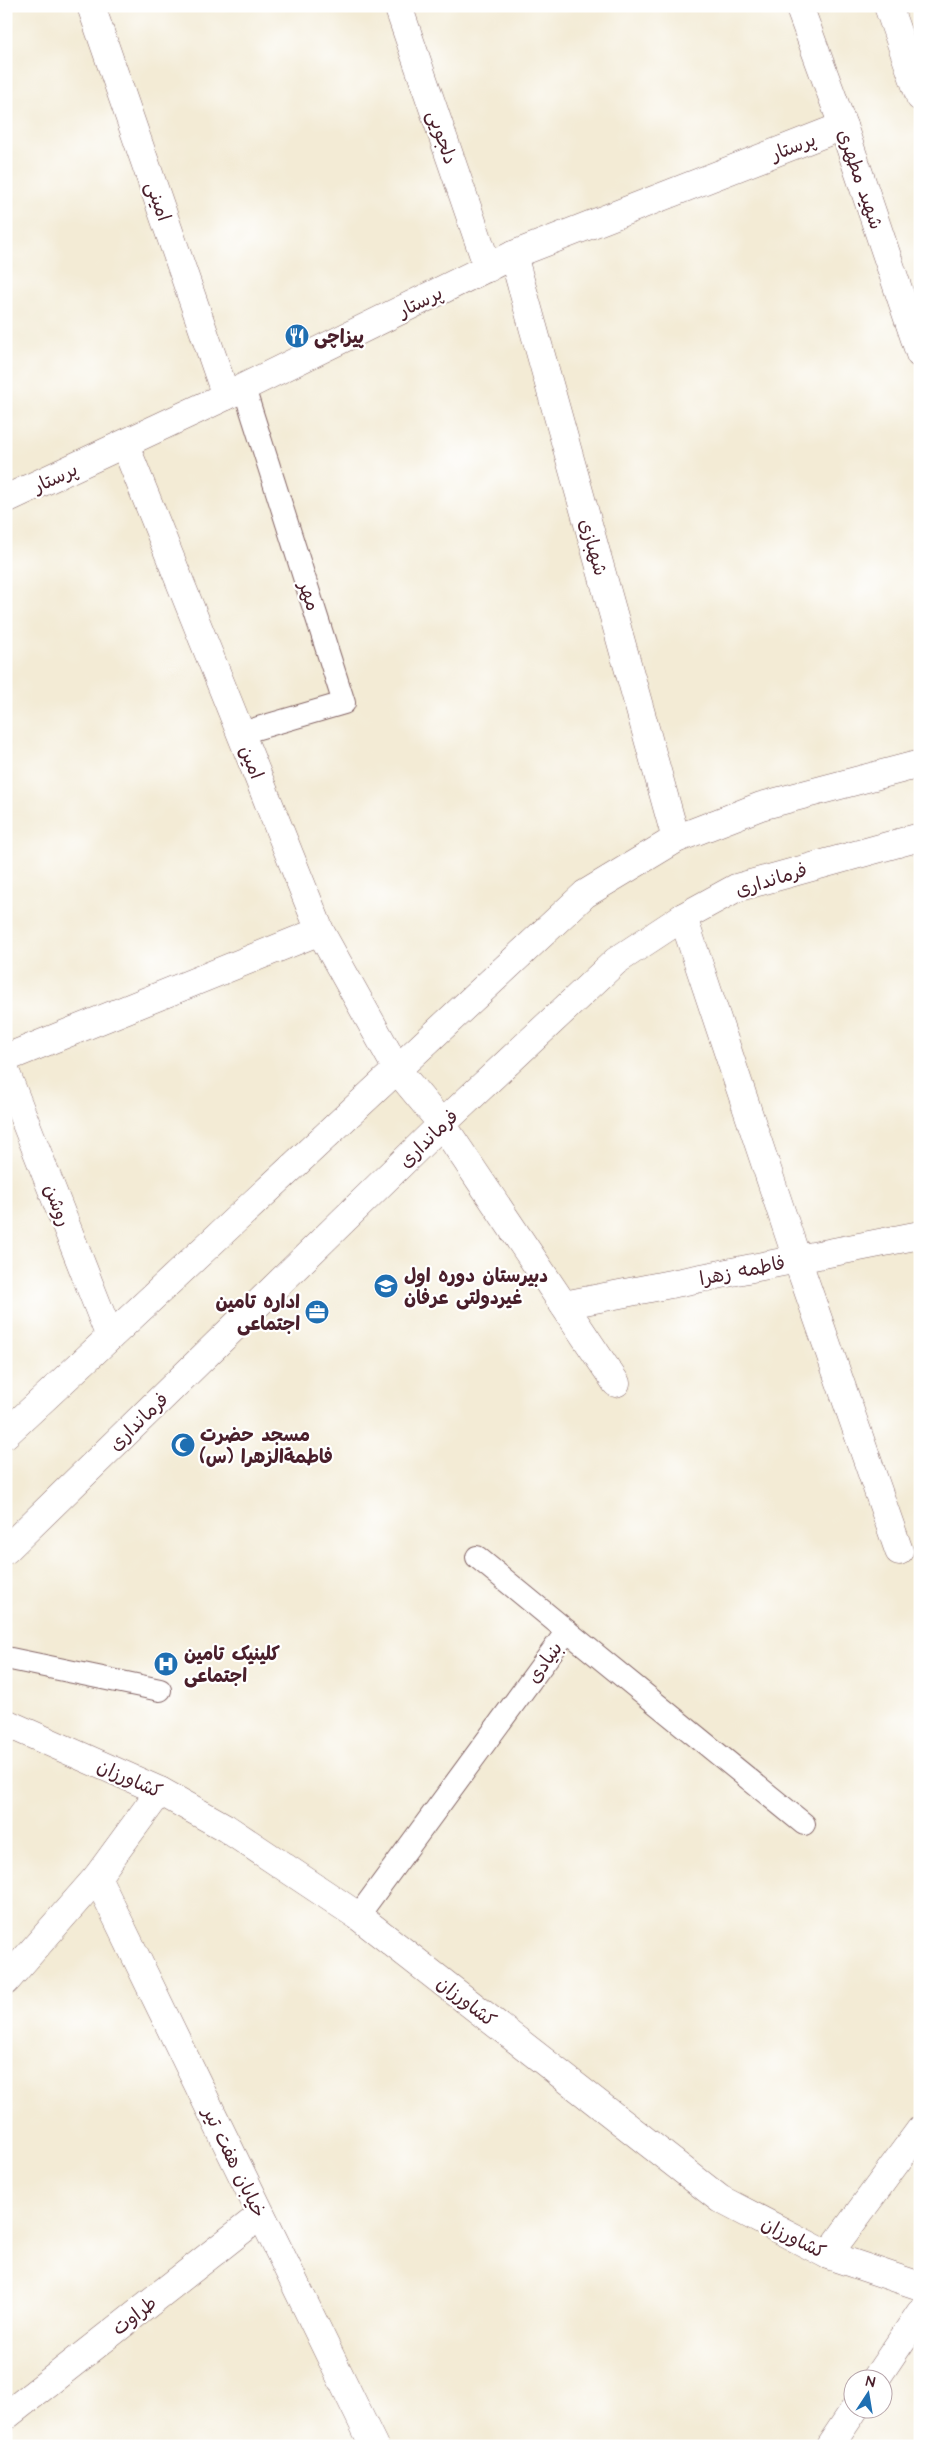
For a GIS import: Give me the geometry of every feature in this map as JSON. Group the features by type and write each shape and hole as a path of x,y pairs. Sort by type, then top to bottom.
{"street":[{"name":"امینی","path":"91,6 235,392"},
{"name":"دلجویی","path":"398,6 488,268"},
{"name":"شهید مطهری","path":"799,6 843,126 920,354"},
{"path":"888,6 920,97"},
{"name":"پرستار","path":"6,499 125,445 513,255 843,126"},
{"name":"شهبازی","path":"513,255 676,839"},
{"name":"امین","path":"125,445 320,931 398,1071 442,1124"},
{"path":"6,1434 398,1071 585,894 676,839 761,806 920,764"},
{"name":"فرمانداری","path":"6,1550 442,1124 616,961 684,917 736,888 920,836"},
{"path":"684,917 797,1259 899,1551"},
{"path":"6,1058 320,931"},
{"name":"روشن","path":"6,1072 110,1337"},
{"path":"442,1124 616,1383"},
{"name":"فاطمه زهرا","path":"564,1305 920,1235"},
{"name":"کشاورزان","path":"6,1723 160,1790 226,1828 358,1916 720,2199 828,2255 920,2286"},
{"path":"6,1981 97,1877 160,1790"},
{"name":"خیابان هفت تیر","path":"97,1877 374,2446"},
{"path":"828,2255 920,2130"},
{"name":"طراوت","path":"6,2416 262,2215"},
{"path":"882,2370 920,2313"},
{"path":"830,2446 847,2420"}],"lane":[{"name":"مهر","path":"235,392 344,703 241,733"},
{"path":"477,1556 567,1631"},
{"name":"بنیادی","path":"358,1916 567,1631 804,1824"},
{"path":"6,1658 160,1690"}],"place":[{"name":"پیزاچی","path":"297,336"},
{"name":"دبیرستان دوره اول غیردولتی عرفان","path":"386,1286"},
{"name":"اداره تامین اجتماعی","path":"317,1312"},
{"name":"مسجد حضرت فاطمةالزهرا (س)","path":"183,1445"},
{"name":"کلینیک تامین اجتماعی","path":"166,1664"}]}
